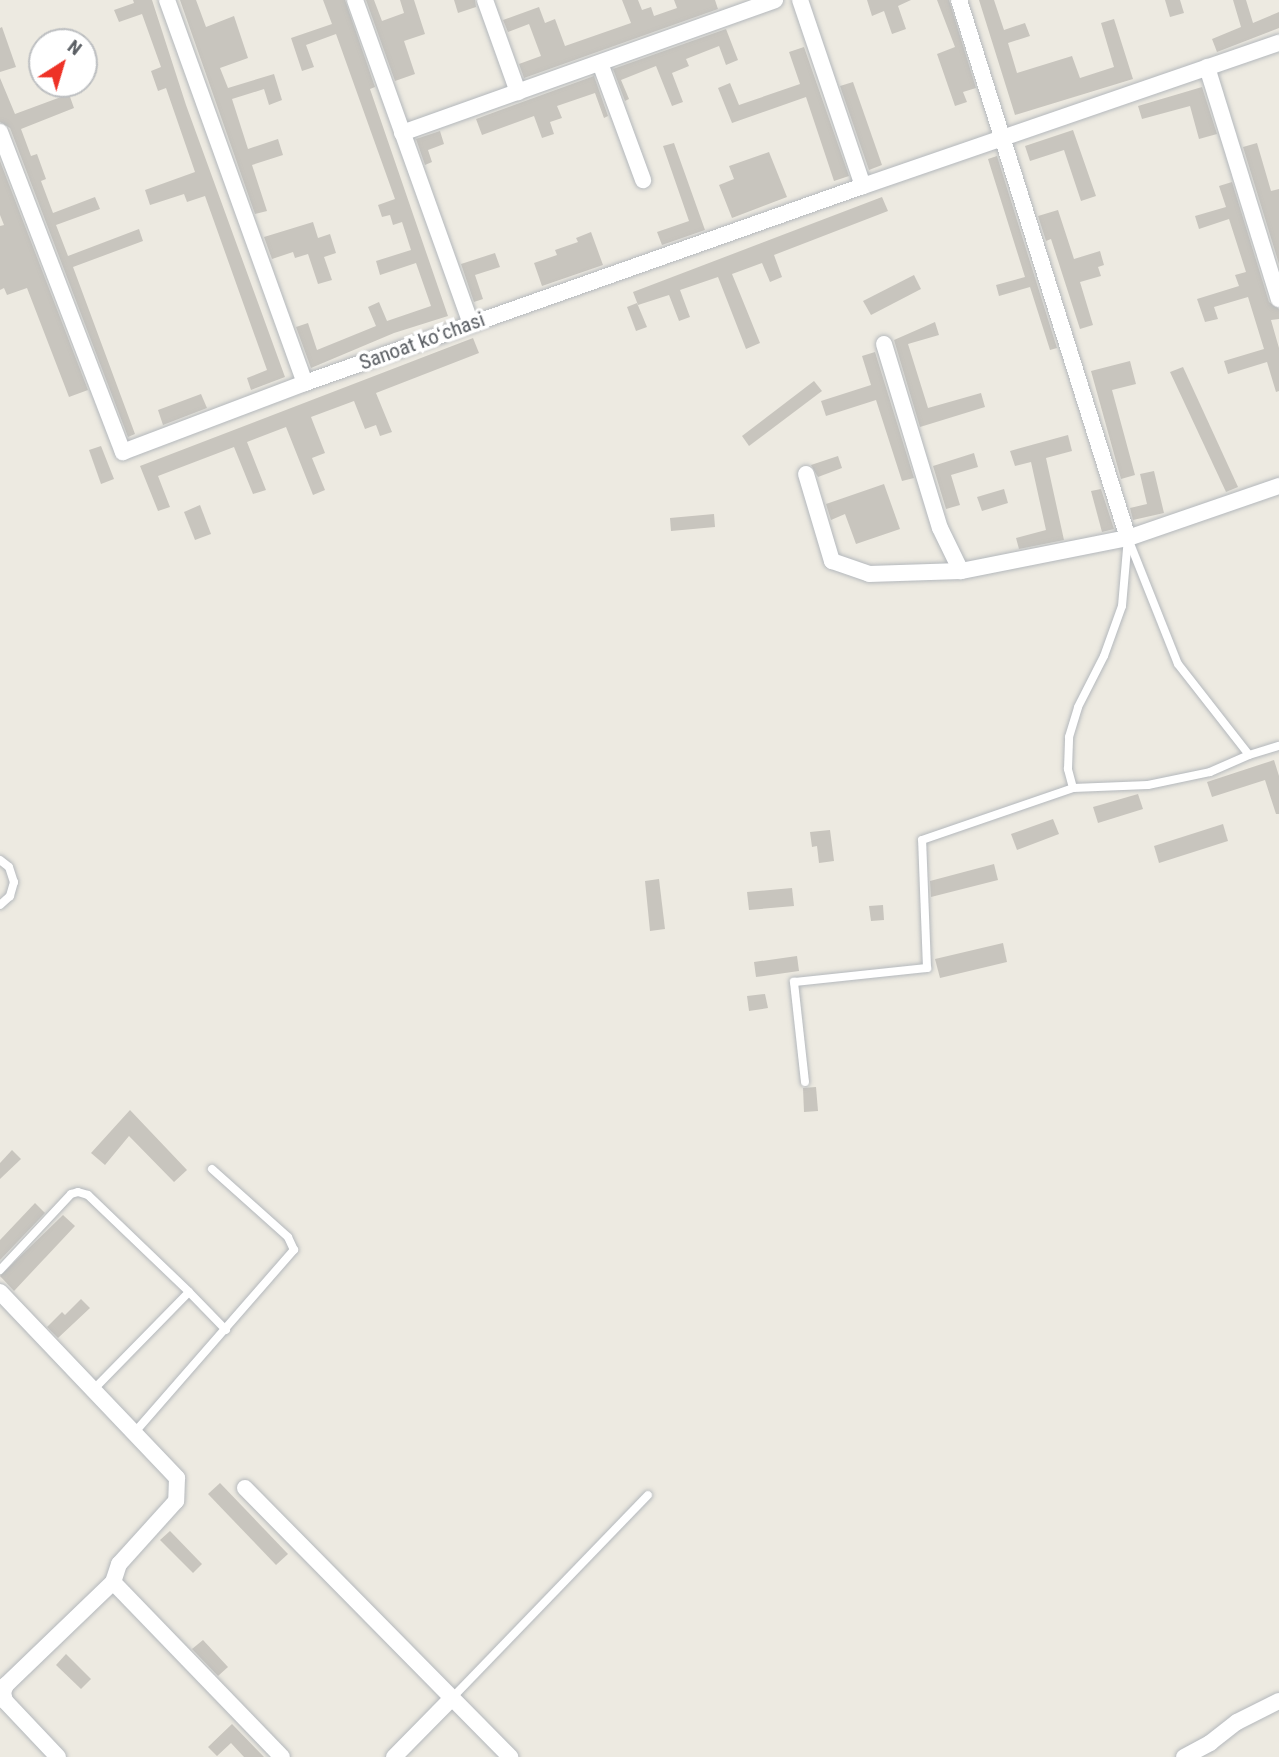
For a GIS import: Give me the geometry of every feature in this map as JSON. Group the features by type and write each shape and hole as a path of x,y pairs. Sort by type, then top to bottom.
{"street":[{"path":"167,0 305,383"},
{"path":"355,0 471,324"},
{"path":"485,0 518,92"},
{"path":"402,133 775,0"},
{"path":"800,0 863,186"},
{"path":"959,0 1128,538"},
{"name":"Sanoat koʻchasi","path":"0,132 122,452 471,324 1002,137 1279,43"},
{"path":"600,63 643,180"},
{"path":"1207,67 1279,299"},
{"path":"884,344 940,528 961,571"},
{"path":"806,474 832,561 869,574 961,571 1128,538 1279,486"},
{"path":"0,1292 177,1478 179,1489 176,1501 119,1564 113,1582 6,1685 3,1692 5,1701 58,1757"},
{"path":"245,1488 510,1757"},
{"path":"113,1582 282,1757"},
{"path":"394,1757 452,1698"},
{"path":"1184,1757 1210,1743 1237,1722 1279,1701"}],"lane":[{"path":"1128,538 1178,664 1249,755"},
{"path":"1073,788 1068,769 1069,737 1078,707 1104,656 1122,606 1128,538"},
{"path":"804,1082 794,982 927,968 922,840 1073,788 1148,785 1210,772 1249,755 1279,746"},
{"path":"0,860 9,867 14,881 10,896 0,905"},
{"path":"135,1432 294,1250 288,1237 212,1169"},
{"path":"0,1270 71,1194 78,1192 88,1195 226,1331"},
{"path":"93,1390 189,1292"},
{"path":"452,1698 648,1495"}],"building":[{"path":"133,0 152,0 186,105 285,377 251,390 247,378 267,370 205,196 187,202 184,194 150,205 145,190 195,172 166,88 158,91 151,71 161,67 142,14 119,22 114,10 134,3"},
{"path":"180,0 196,0 206,27 234,16 248,58 220,68 228,88 274,74 282,100 269,105 264,89 232,99 248,149 278,139 283,155 252,165 267,211 255,214"},
{"path":"323,0 345,0 375,87 370,89 448,316 394,333 311,368 296,327 308,323 317,350 376,326 368,307 379,302 387,321 431,306 416,263 380,275 376,261 411,250 402,222 393,225 390,215 382,217 378,205 395,199 336,34 306,45 314,67 302,71 291,38 332,24"},
{"path":"366,0 374,0 382,21 404,13 400,0 414,0 425,34 404,41 415,74 395,81"},
{"path":"454,0 475,0 476,7 458,13"},
{"path":"622,0 638,0 642,10 651,7 654,16 677,8 674,0 715,0 718,9 524,78 519,64 541,56 529,24 508,32 503,20 539,7 545,23 555,19 565,46 631,23"},
{"path":"867,0 911,0 898,6 906,29 892,34 884,11 872,16"},
{"path":"937,0 949,0 976,88 963,92 967,102 955,106 937,54 955,47"},
{"path":"979,0 994,0 1004,30 1025,23 1030,36 1008,43 1017,73 1072,56 1080,78 1114,67 1101,23 1114,19 1133,79 1015,115"},
{"path":"1165,0 1180,0 1184,13 1170,17"},
{"path":"1233,0 1246,0 1253,23 1279,12 1279,28 1217,52 1212,39 1241,27"},
{"path":"2,27 16,67 0,72 0,28"},
{"path":"726,29 738,60 726,65 719,46 686,59 689,66 672,73 683,102 672,106 656,66 621,80 629,99 625,101 613,69"},
{"path":"804,47 849,176 834,181 806,97 732,123 718,88 730,83 739,105 800,84 789,52"},
{"path":"594,76 608,116 604,118 595,93 557,106 562,118 550,122 554,134 542,138 534,116 482,135 476,119"},
{"path":"0,78 15,114 58,98 70,98 74,108 21,129 31,156 37,154 46,179 41,181 53,213 95,197 100,209 56,225 68,256 139,229 143,241 73,267 135,434 128,437 10,128 0,122"},
{"path":"853,82 882,165 869,170 840,86"},
{"path":"1202,87 1217,134 1199,139 1190,106 1142,119 1138,106"},
{"path":"1073,130 1096,196 1081,201 1064,150 1030,161 1025,146"},
{"path":"440,131 444,144 428,150 432,162 425,165 416,139"},
{"path":"674,143 705,230 662,245 657,232 689,221 663,146"},
{"path":"1257,143 1271,191 1279,189 1279,264 1243,147"},
{"path":"769,152 787,197 732,218 719,185 734,179 729,166"},
{"path":"997,156 1057,348 1050,350 1030,287 999,296 996,285 1025,277 988,159"},
{"path":"0,161 88,390 69,397 27,288 7,295 4,288 0,290 0,226 4,225 0,215"},
{"path":"1232,182 1269,302 1279,309 1279,319 1271,320 1279,348 1279,391 1276,392 1267,362 1228,374 1224,361 1264,349 1248,297 1214,307 1218,319 1205,322 1197,299 1239,286 1235,275 1246,272 1229,219 1199,229 1195,216 1226,207 1219,186"},
{"path":"882,197 888,211 774,255 782,277 770,282 762,263 732,274 760,343 746,349 718,277 680,290 690,317 679,321 669,295 638,305 633,292"},
{"path":"1058,210 1074,259 1100,251 1104,265 1098,267 1101,276 1080,282 1093,325 1080,329 1051,239 1046,241 1038,216"},
{"path":"313,222 318,238 330,234 336,253 324,257 332,280 318,284 308,254 295,258 293,252 272,259 264,237"},
{"path":"591,232 603,265 542,286 534,263 557,255 555,250 578,242 576,238"},
{"path":"495,253 500,267 475,275 483,299 474,302 461,264"},
{"path":"914,275 921,289 871,315 863,301"},
{"path":"637,303 647,327 636,331 627,307"},
{"path":"935,322 939,335 908,344 928,408 981,393 985,407 920,427 894,340"},
{"path":"473,338 479,353 376,393 392,432 380,436 376,425 365,429 354,401 311,417 325,453 312,458 325,490 313,495 286,427 247,442 266,490 253,494 234,447 158,476 170,507 158,511 140,466"},
{"path":"875,352 914,478 902,481 876,400 826,416 821,401 871,385 862,356"},
{"path":"1130,361 1136,384 1112,390 1135,475 1121,479 1091,371"},
{"path":"1183,367 1238,487 1226,492 1170,372"},
{"path":"814,381 822,391 749,446 742,436"},
{"path":"201,394 207,408 163,425 158,410"},
{"path":"1068,435 1072,451 1046,458 1064,540 1019,549 1016,538 1046,530 1031,462 1015,466 1010,451"},
{"path":"101,446 114,479 101,484 89,450"},
{"path":"974,453 978,467 951,475 960,505 946,509 933,466"},
{"path":"838,456 842,468 818,477 811,465"},
{"path":"1154,471 1164,513 1133,520 1130,508 1147,504 1140,474"},
{"path":"884,484 900,529 856,544 845,514 831,520 826,504"},
{"path":"1004,489 1008,503 982,511 977,497"},
{"path":"1101,489 1114,529 1102,532 1091,491"},
{"path":"200,505 211,534 195,540 184,512"},
{"path":"714,514 715,527 671,531 670,518"},
{"path":"1274,760 1279,776 1279,814 1276,814 1265,780 1212,797 1207,782"},
{"path":"1138,794 1143,809 1098,823 1093,807"},
{"path":"1053,819 1059,834 1017,850 1011,834"},
{"path":"1223,824 1228,841 1159,863 1154,846"},
{"path":"830,830 834,861 819,863 817,846 812,847 810,832"},
{"path":"994,864 998,880 931,897 930,881"},
{"path":"659,879 665,929 650,931 645,881"},
{"path":"792,888 794,906 749,910 747,892"},
{"path":"883,905 884,920 871,921 869,906"},
{"path":"1003,943 1007,962 940,978 935,959"},
{"path":"797,956 799,971 756,977 754,962"},
{"path":"765,994 768,1008 749,1011 747,996"},
{"path":"816,1087 818,1111 804,1112 803,1088"},
{"path":"130,1110 187,1170 174,1182 129,1136 105,1165 91,1153"},
{"path":"12,1150 21,1159 0,1179 0,1163"},
{"path":"35,1203 45,1213 0,1260 0,1240"},
{"path":"63,1215 75,1226 14,1291 0,1276"},
{"path":"81,1299 90,1308 58,1338 47,1327 62,1312 65,1315"},
{"path":"220,1483 288,1554 276,1565 208,1494"},
{"path":"170,1531 202,1564 193,1573 160,1540"},
{"path":"203,1640 228,1667 218,1676 192,1649"},
{"path":"66,1654 91,1679 81,1689 56,1665"},
{"path":"232,1724 264,1757 244,1757 231,1743 217,1756 208,1747"}]}
